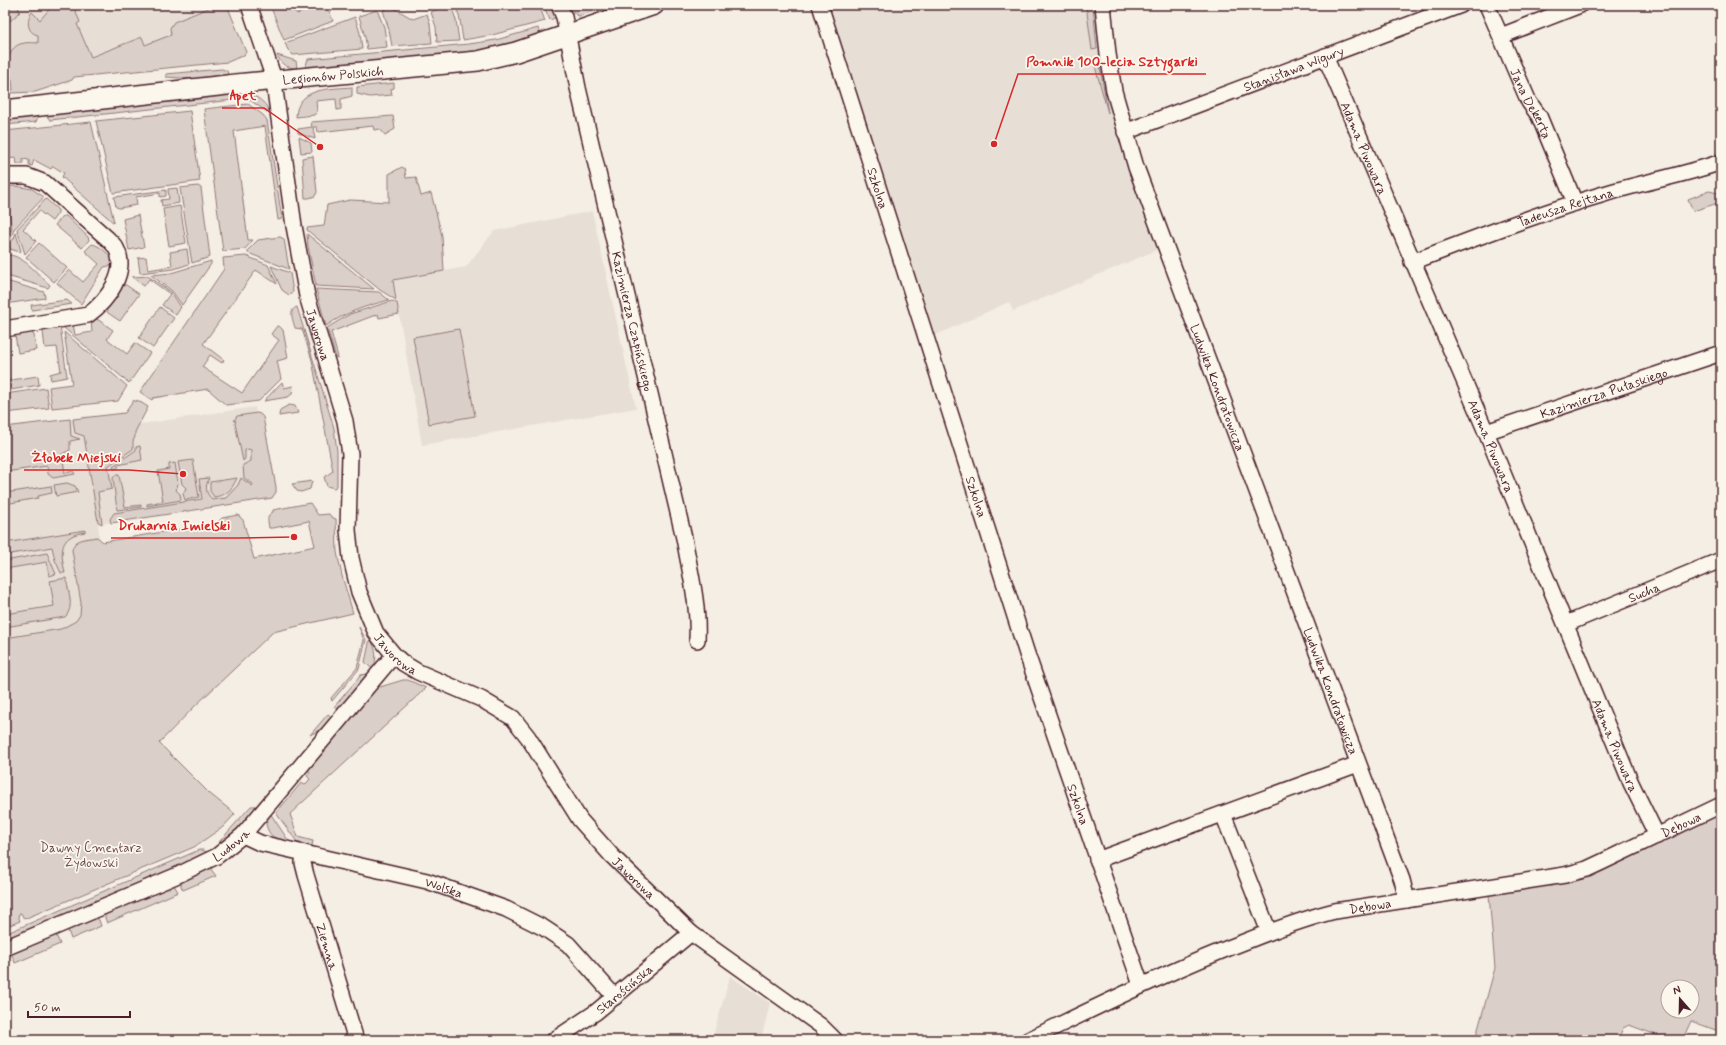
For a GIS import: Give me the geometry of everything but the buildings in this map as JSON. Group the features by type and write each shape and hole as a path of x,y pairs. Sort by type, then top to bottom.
{"street":[{"name":"Jaworowa","path":"249,5 267,54 274,80 302,271 312,314 342,407 350,454 348,530 351,558 359,592 376,633 394,656 418,672 481,699 513,718 528,737 573,809 587,828 612,856 692,933 821,1026 835,1040"},
{"name":"Kazimierza Czapińskiego","path":"560,5 564,17 610,226 684,538 698,623 697,640"},
{"name":"Legionów Polskich","path":"5,110 274,80 478,61 516,52 654,5"},
{"name":"Szkolna","path":"820,5 1027,654 1141,985"},
{"name":"Ludwika Kondratowicza","path":"1103,5 1108,54 1114,91 1136,167 1402,880 1407,900"},
{"name":"Stanisława Wigury","path":"1125,132 1461,5"},
{"name":"Jana Dekerta","path":"1487,5 1529,102 1539,116 1575,203"},
{"path":"1501,36 1580,5"},
{"name":"Adama Piwowara","path":"1325,56 1486,432 1631,783 1657,836"},
{"name":"Tadeusza Rejtana","path":"1412,262 1575,203 1607,193 1695,172 1721,162"},
{"path":"5,176 27,176 45,183 108,239 116,248 120,269 116,282 99,307 88,315 5,329"},
{"name":"Kazimierza Pułaskiego","path":"1486,432 1721,353"},
{"name":"Sucha","path":"1566,624 1721,560"},
{"name":"Ludowa","path":"5,948 205,862 226,850 243,835 394,656"},
{"name":"Ludwika Kondratowicza","path":"1097,860 1358,764"},
{"name":"Dębowa","path":"1028,1040 1141,985 1212,954 1320,914 1565,875 1587,869 1721,805"},
{"path":"1222,814 1269,932"},
{"name":"Wolska","path":"243,835 260,843 442,886 490,903 553,933 568,944 615,997"},
{"name":"Ziemna","path":"304,853 303,863 306,875 356,1040"},
{"name":"Starościńska","path":"554,1040 581,1023 615,997 692,933"}],"shaded area":[{"path":"5,5 225,5 228,46 5,67"},
{"path":"826,5 1097,5 1159,249 1013,311 1009,302 936,335 931,333"},
{"path":"592,211 636,408 422,445 393,280 466,267 494,231"},
{"path":"255,407 272,498 102,524 98,522 100,545 93,630 5,710 5,427 73,419 75,433 84,436 91,482 128,426"},
{"path":"730,976 770,1003 761,1040 712,1040"}],"green space":[{"path":"5,5 17,5 20,12 10,21 7,19 7,15 5,14"},
{"path":"53,5 73,5 80,22 77,24 91,57 142,37 145,45 171,35 170,28 174,22 216,5 227,5 246,52 244,55 228,62 74,77 72,80 35,92 10,93 10,90 13,90 12,79 9,76 5,78 5,55 10,55 17,45 38,43 38,35 32,32 29,26 28,22 30,15 32,12 40,20"},
{"path":"270,5 289,5 297,14 319,5 327,5 333,21 284,40"},
{"path":"451,5 456,20 459,41 437,42 436,27 431,12"},
{"path":"456,5 539,5 545,21 492,35 463,40"},
{"path":"543,5 553,5 557,17 550,20"},
{"path":"567,5 612,5 579,16 574,12 570,13"},
{"path":"1086,5 1093,5 1097,49 1092,50"},
{"path":"392,7 413,19 427,14 430,24 432,43 392,46 383,10"},
{"path":"377,10 384,27 387,47 367,49 359,16"},
{"path":"355,17 360,33 362,49 293,55 288,50 285,43"},
{"path":"538,28 540,35 477,52 305,68 308,59 469,44 496,40"},
{"path":"277,55 296,61 297,68 285,65 280,61"},
{"path":"1096,58 1099,61 1108,113 1093,59"},
{"path":"222,69 227,71 228,75 197,79 166,77 166,74"},
{"path":"394,83 394,88 391,89 392,95 370,97 357,94 357,87"},
{"path":"352,87 352,96 341,99 341,109 337,110 336,99 316,101 317,112 314,115 296,117 298,107 302,100 308,95 325,89"},
{"path":"242,93 258,98 265,104 270,112 267,112 247,98 242,98"},
{"path":"233,94 233,100 50,120 46,115"},
{"path":"248,104 263,115 267,120 282,219 278,220 265,126 234,131 248,240 253,240 245,249 223,251 204,109"},
{"path":"190,111 200,181 113,193 96,121"},
{"path":"38,116 36,122 5,125 5,119"},
{"path":"393,116 395,129 385,135 380,129 374,130 373,126 318,132 317,127 313,127 315,139 298,133 298,129 312,127 311,122"},
{"path":"91,122 114,223 62,177 64,173 53,166 51,169 34,160 32,166 29,165 29,160 23,159 23,164 17,164 16,158 5,159 5,131"},
{"path":"299,137 311,143 312,152 301,153"},
{"path":"313,156 317,192 315,196 305,198 302,158"},
{"path":"402,167 406,170 406,178 416,177 421,196 431,193 442,236 444,271 393,280 396,300 380,290 307,230 307,228 324,226 327,205 350,200 389,202 389,174"},
{"path":"16,186 32,189 44,197 14,229 11,238 9,238 7,231 12,230 5,187"},
{"path":"198,186 201,188 210,257 192,263 180,188"},
{"path":"177,188 179,203 162,206 161,200 169,199 168,189"},
{"path":"166,190 166,196 160,197 160,193 136,197 137,205 119,208 116,207 114,197"},
{"path":"1709,191 1718,193 1721,202 1693,211 1688,199"},
{"path":"46,199 58,210 58,213 52,221 39,211 23,229 36,241 25,254 17,229"},
{"path":"180,206 186,243 169,246 163,209"},
{"path":"138,215 144,247 129,250 123,219"},
{"path":"63,216 66,216 88,237 89,240 82,248 55,225"},
{"path":"16,233 20,252 10,249 9,241 13,240"},
{"path":"307,234 374,289 316,286"},
{"path":"280,237 284,239 289,269 248,253 248,250 258,240"},
{"path":"39,243 67,268 54,282 26,257"},
{"path":"92,244 106,252 114,265 104,267 81,304 57,283 69,270 83,282 99,264 85,251"},
{"path":"187,249 189,264 174,269 140,273 138,258 146,257 148,270 172,266 170,252"},
{"path":"5,255 18,257 24,261 50,285 48,288 7,276"},
{"path":"246,256 268,265 277,284 256,270 203,344 224,360 222,363 210,355 202,367 242,393 279,340 271,334 277,326 279,326 283,330 288,358 277,361 281,379 259,401 226,405 208,389 153,398 152,400 140,392 224,269 223,258"},
{"path":"211,261 211,264 182,305 172,291 151,275 171,273"},
{"path":"271,266 290,273 293,292 289,295 282,290"},
{"path":"148,276 171,292 181,307 176,315 162,305 170,294 149,279 144,286 132,277"},
{"path":"6,281 44,292 45,298 5,304"},
{"path":"120,285 126,285 139,294 120,321 108,313 105,308"},
{"path":"316,289 379,292 389,300 356,310 326,326"},
{"path":"67,300 72,304 32,310 31,305"},
{"path":"392,301 397,303 399,314 379,318 378,314 331,332 338,357 336,358 327,328 350,314"},
{"path":"160,307 174,318 153,348 139,338"},
{"path":"297,307 334,428 337,451 337,486 334,488 327,486 324,477 333,471 312,360 302,329 295,328 292,319 293,310"},
{"path":"97,319 113,330 107,339 127,354 135,343 150,353 129,383 64,328 63,325 73,323 75,335 92,332 91,320"},
{"path":"60,325 67,377 51,380 50,374 61,371 57,347 45,348 43,330"},
{"path":"459,329 475,416 429,424 413,337"},
{"path":"31,332 34,335 36,350 18,353 15,335 18,333"},
{"path":"64,332 127,386 118,401 52,408 49,387 72,384"},
{"path":"38,376 39,385 5,391 5,381"},
{"path":"282,382 284,388 293,386 292,394 288,397 264,401"},
{"path":"46,388 49,408 5,413 5,394"},
{"path":"134,400 136,402 137,400 148,407 135,432 133,449 108,466 112,489 98,492 102,524 98,522 84,436 75,433 73,419 125,413"},
{"path":"289,405 295,406 298,413 279,416 280,410"},
{"path":"257,413 263,417 276,487 276,492 272,498 111,523 110,519 114,513 202,499 199,479 209,478 206,490 208,495 213,500 226,498 238,485 241,478 252,486 253,484 244,478 243,465 251,461 251,450 245,450 245,459 243,461 235,423 236,421 234,421 237,416"},
{"path":"70,419 71,436 80,439 70,441 70,450 62,454 65,473 73,471 75,474 53,478 48,474 47,466 5,472 5,427"},
{"path":"140,446 142,460 118,465 118,468 114,469 113,466 136,450 136,447"},
{"path":"193,460 199,497 185,500 183,494 186,488 182,484 178,462"},
{"path":"175,463 178,484 176,490 180,494 181,500 147,506 147,504 163,501 158,471 169,469 169,464"},
{"path":"115,475 119,475 125,507 141,505 141,507 117,510 113,478"},
{"path":"237,478 231,489 223,495 214,497 210,491 210,482"},
{"path":"312,481 310,489 301,492 297,491 292,484"},
{"path":"67,483 75,486 78,492 56,496 54,485"},
{"path":"51,486 52,493 38,496 38,498 5,504 5,493"},
{"name":"Dawny Cmentarz Żydowski","path":"310,503 318,515 329,514 331,517 336,519 337,552 342,576 353,613 273,632 195,706 159,743 209,793 235,814 223,827 194,847 24,919 21,913 18,915 20,921 5,927 5,638 61,629 76,621 80,615 81,603 72,550 75,543 78,541 97,537 103,542 217,523 222,518 238,515 243,520 254,559 315,546 309,521 273,528 269,528 268,523 268,517 273,510"},
{"path":"85,530 85,532 70,537 63,546 62,558 65,573 61,573 55,560 52,547 5,555 5,543"},
{"path":"47,553 56,574 49,576 47,562 5,569 5,561"},
{"path":"66,578 70,609 65,617 5,627 5,614 54,606 50,581"},
{"path":"359,627 366,640 359,669 332,701 331,698 357,668 364,640"},
{"path":"370,639 376,654 373,670 365,662"},
{"path":"367,674 369,676 339,710 334,707 361,675"},
{"path":"403,680 408,680 426,688 290,814 298,837 313,841 312,846 297,842 276,813 301,783 305,785 310,779 307,776 310,772 306,769 378,685 380,687"},
{"path":"328,714 332,717 328,725 310,735"},
{"path":"251,806 258,806 234,835 216,849 220,841"},
{"path":"1721,812 1721,1032 1691,1021 1685,1034 1690,1040 1670,1040 1629,1025 1623,1028 1618,1040 1475,1040 1495,968 1489,894 1567,881"},
{"path":"270,813 290,843 274,838 267,829 266,824"},
{"path":"199,850 203,850 208,853 5,941 5,934"},
{"path":"210,868 216,876 183,890 181,886 182,878"},
{"path":"171,884 174,885 178,892 107,923 105,912"},
{"path":"94,916 99,920 101,926 71,939 67,928"},
{"path":"55,933 60,944 15,963 11,952"}],"place":[{"name":"Pomnik 100-lecia Sztygarki","path":"994,144"},
{"name":"Apet","path":"320,147"},
{"name":"Żłobek Miejski","path":"183,474"},
{"name":"Drukarnia Imielski","path":"294,537"}]}
